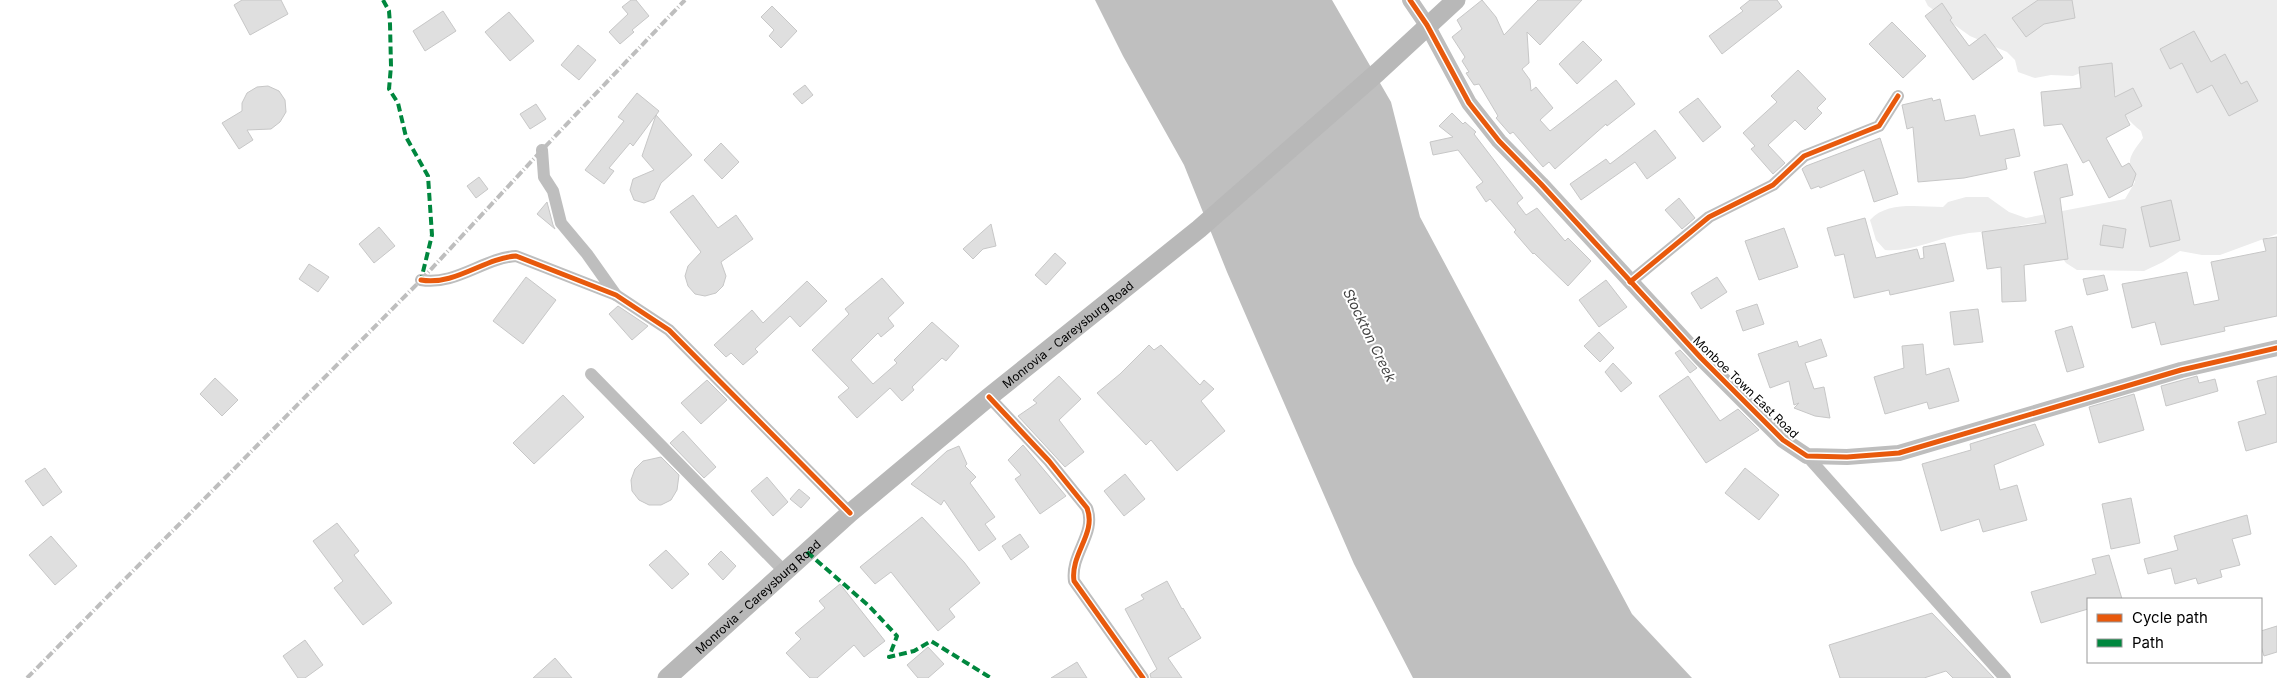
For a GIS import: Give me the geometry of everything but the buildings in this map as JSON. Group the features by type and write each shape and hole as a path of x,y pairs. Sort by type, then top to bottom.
{"main road":[{"name":"Monrovia - Careysburg Road","path":"666,678 850,513 990,397 1199,229 1378,72 1456,0"}],"street":[{"name":"Monboe Town East Road","path":"1410,0 1427,25 1469,102 1500,141 1542,184 1701,358 1783,440 1807,456"},
{"path":"1630,282 1710,217 1773,185 1804,156 1879,126 1898,96"},
{"path":"542,150 544,177 553,191 561,223 587,254 616,295"},
{"path":"421,280 431,282 460,275 474,271 501,257 516,256 616,295 669,330 850,513"},
{"path":"1807,456 1848,457 1899,453 2181,370 2277,348"},
{"path":"591,374 785,572"},
{"path":"990,397 1049,461 1087,508 1090,516 1090,526 1073,566 1074,580 1142,678"},
{"path":"1807,456 2005,678"}],"shaded area":[{"path":"1925,0 2277,0 2277,234 2220,255 2202,255 2180,251 2144,271 2077,270 2066,263 2060,255 2055,225 2042,223 1969,233 1915,247 1885,250 1876,240 1870,220 1885,210 1894,208 1904,206 1943,207 1948,202 1966,197 1988,197 2009,212 2026,218 2125,199 2135,182 2130,169 2130,159 2143,138 2141,131 2122,111 2114,89 2111,70 2095,67 2073,76 2051,75 2035,78 2018,72 2015,60 2007,52 1970,36 1928,6"}],"water":[{"name":"Stockton Creek","path":"1095,0 1332,0 1391,102 1420,217 1632,614 1692,678 1413,678 1354,564 1227,272 1184,165 1123,56"}],"railway":[{"path":"27,678 421,280 685,0"}],"marked path":[{"path":"383,0 389,11 390,24 391,66 389,89 398,103 406,137 428,176 432,235 421,280"},
{"path":"807,552 870,607 897,636 889,657 914,651 931,641 991,678"}],"cycle path":[{"path":"1410,0 1427,25 1469,103 1499,141 1701,358 1783,440 1807,456 1847,457 1899,453 2181,370 2277,348"},
{"path":"1630,282 1709,217 1773,185 1804,156 1879,126 1898,96"},
{"path":"421,280 434,281 458,276 492,261 516,256 616,295 669,330 850,513"},
{"path":"989,397 1049,461 1087,508 1089,526 1076,562 1074,581 1143,678"}]}
